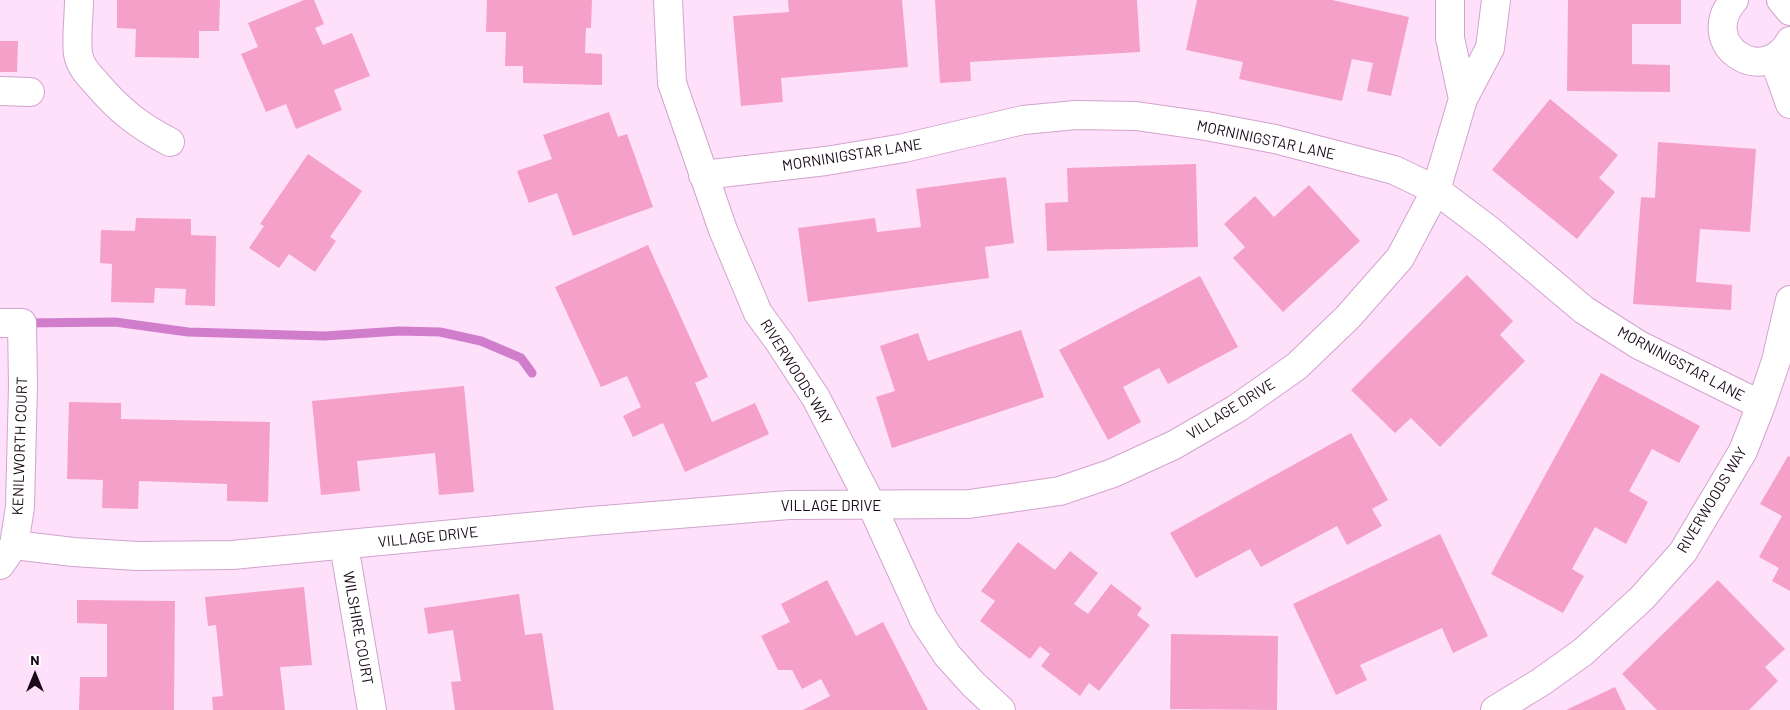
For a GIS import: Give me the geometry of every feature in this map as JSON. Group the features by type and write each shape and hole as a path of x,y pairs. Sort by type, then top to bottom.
{"street":[{"path":"79,0 78,53 84,68 110,100 126,116 170,142"},
{"name":"RIVERWOODS WAY","path":"668,0 672,83 723,230 758,313 816,398 872,506 924,620 947,655 1000,710"},
{"name":"VILLAGE DRIVE","path":"1450,0 1450,38 1463,99"},
{"name":"VILLAGE DRIVE","path":"7,555 73,552 137,556 232,555 592,520 789,505 969,504 1060,490 1113,473 1174,445 1236,409 1304,360 1348,317 1400,258 1436,190 1463,99 1490,48 1496,0"},
{"path":"1734,0 1726,8 1722,20 1725,42 1733,53 1744,60 1756,62 1782,50 1790,104"},
{"path":"1781,0 1790,11"},
{"path":"0,91 30,92"},
{"name":"MORNINIGSTAR LANE","path":"703,176 826,162 904,148 1023,120 1076,115 1136,116 1206,126 1275,139 1394,170 1436,190 1489,230 1584,310 1638,345 1762,406"},
{"name":"RIVERWOODS WAY","path":"1495,710 1541,682 1582,652 1648,592 1683,552 1744,451 1762,406 1776,361 1790,300"},
{"name":"KENILWORTH COURT","path":"7,555 20,508 23,385 11,323"},
{"name":"WILSHIRE COURT","path":"344,545 372,710"}],"building":[{"path":"117,0 220,0 219,31 199,31 199,58 135,57 136,29 117,28"},
{"path":"304,0 314,0 324,24 315,28 323,45 352,33 370,76 334,90 342,110 296,129 286,104 266,112 241,54 258,47 248,23"},
{"path":"487,0 592,0 591,28 586,28 585,53 602,54 602,85 523,83 523,66 505,66 506,32 486,32"},
{"path":"788,0 902,0 908,67 781,78 783,102 741,106 733,16 789,12"},
{"path":"935,0 1137,0 1140,52 970,62 971,81 940,83"},
{"path":"1197,0 1332,0 1409,17 1391,96 1367,91 1373,63 1352,59 1342,101 1239,79 1243,62 1186,50"},
{"path":"1568,0 1681,0 1681,24 1632,24 1632,64 1670,65 1670,92 1567,91"},
{"path":"0,41 18,41 17,72 0,72"},
{"path":"1550,99 1618,155 1599,178 1615,192 1577,239 1492,170"},
{"path":"609,112 618,137 627,134 653,207 573,236 557,193 529,203 517,171 552,159 543,135"},
{"path":"1658,142 1756,149 1750,232 1700,229 1696,282 1732,285 1731,310 1633,304 1641,197 1655,198"},
{"path":"308,154 362,191 330,237 336,241 315,272 289,254 279,268 249,248 264,226 260,224"},
{"path":"1196,164 1198,247 1047,251 1045,203 1068,202 1067,168"},
{"path":"1006,177 1014,243 985,247 989,278 808,302 798,228 875,218 877,232 921,227 916,189"},
{"path":"1309,185 1360,241 1283,312 1233,258 1245,247 1224,224 1255,196 1274,217"},
{"path":"136,218 191,219 191,235 216,236 215,306 185,305 186,289 155,288 154,303 111,302 112,264 100,263 101,230 135,231"},
{"path":"648,245 708,377 695,383 712,422 755,403 769,434 685,472 663,423 633,437 623,416 641,407 627,376 601,387 555,287"},
{"path":"1467,275 1513,321 1500,335 1525,361 1440,447 1411,418 1395,433 1351,390"},
{"path":"1200,276 1238,347 1168,384 1159,368 1123,387 1141,422 1108,440 1059,350"},
{"path":"1021,330 1044,397 892,448 876,397 895,391 880,346 918,333 928,361"},
{"path":"1601,373 1700,426 1679,463 1652,449 1629,491 1648,502 1626,544 1595,527 1572,569 1584,576 1563,613 1491,574"},
{"path":"464,386 474,492 439,495 435,453 357,461 360,491 321,495 312,401"},
{"path":"69,402 121,403 121,419 270,422 268,502 227,501 227,484 139,481 138,509 102,508 103,480 67,479"},
{"path":"1351,433 1388,500 1372,509 1382,526 1347,545 1337,526 1261,567 1250,549 1196,578 1170,533"},
{"path":"1788,456 1790,457 1790,591 1772,581 1779,568 1759,557 1782,516 1760,504"},
{"path":"1440,534 1488,636 1453,653 1442,628 1360,665 1367,680 1336,695 1293,604"},
{"path":"1018,542 1055,570 1070,551 1098,573 1074,604 1088,614 1111,584 1142,608 1137,615 1150,625 1099,691 1089,683 1080,696 1041,666 1050,654 1040,646 1030,659 980,621 995,601 981,591"},
{"path":"827,580 856,636 883,622 928,710 803,710 830,696 821,679 802,689 792,670 778,670 761,636 790,622 781,604"},
{"path":"1718,580 1785,649 1765,667 1778,681 1749,710 1657,710 1622,674"},
{"path":"304,587 312,665 280,667 285,710 213,710 212,697 223,696 216,625 208,626 205,597"},
{"path":"519,594 525,635 542,633 554,710 455,710 451,682 461,681 453,630 428,634 424,608"},
{"path":"77,600 175,601 174,710 79,710 80,677 107,677 107,624 77,623"},
{"path":"1171,634 1278,636 1277,710 1170,709"},
{"path":"1615,687 1626,710 1566,710"}],"waterway":[{"path":"25,323 115,322 188,332 324,336 399,331 440,332 481,341 521,358 532,373"}]}
